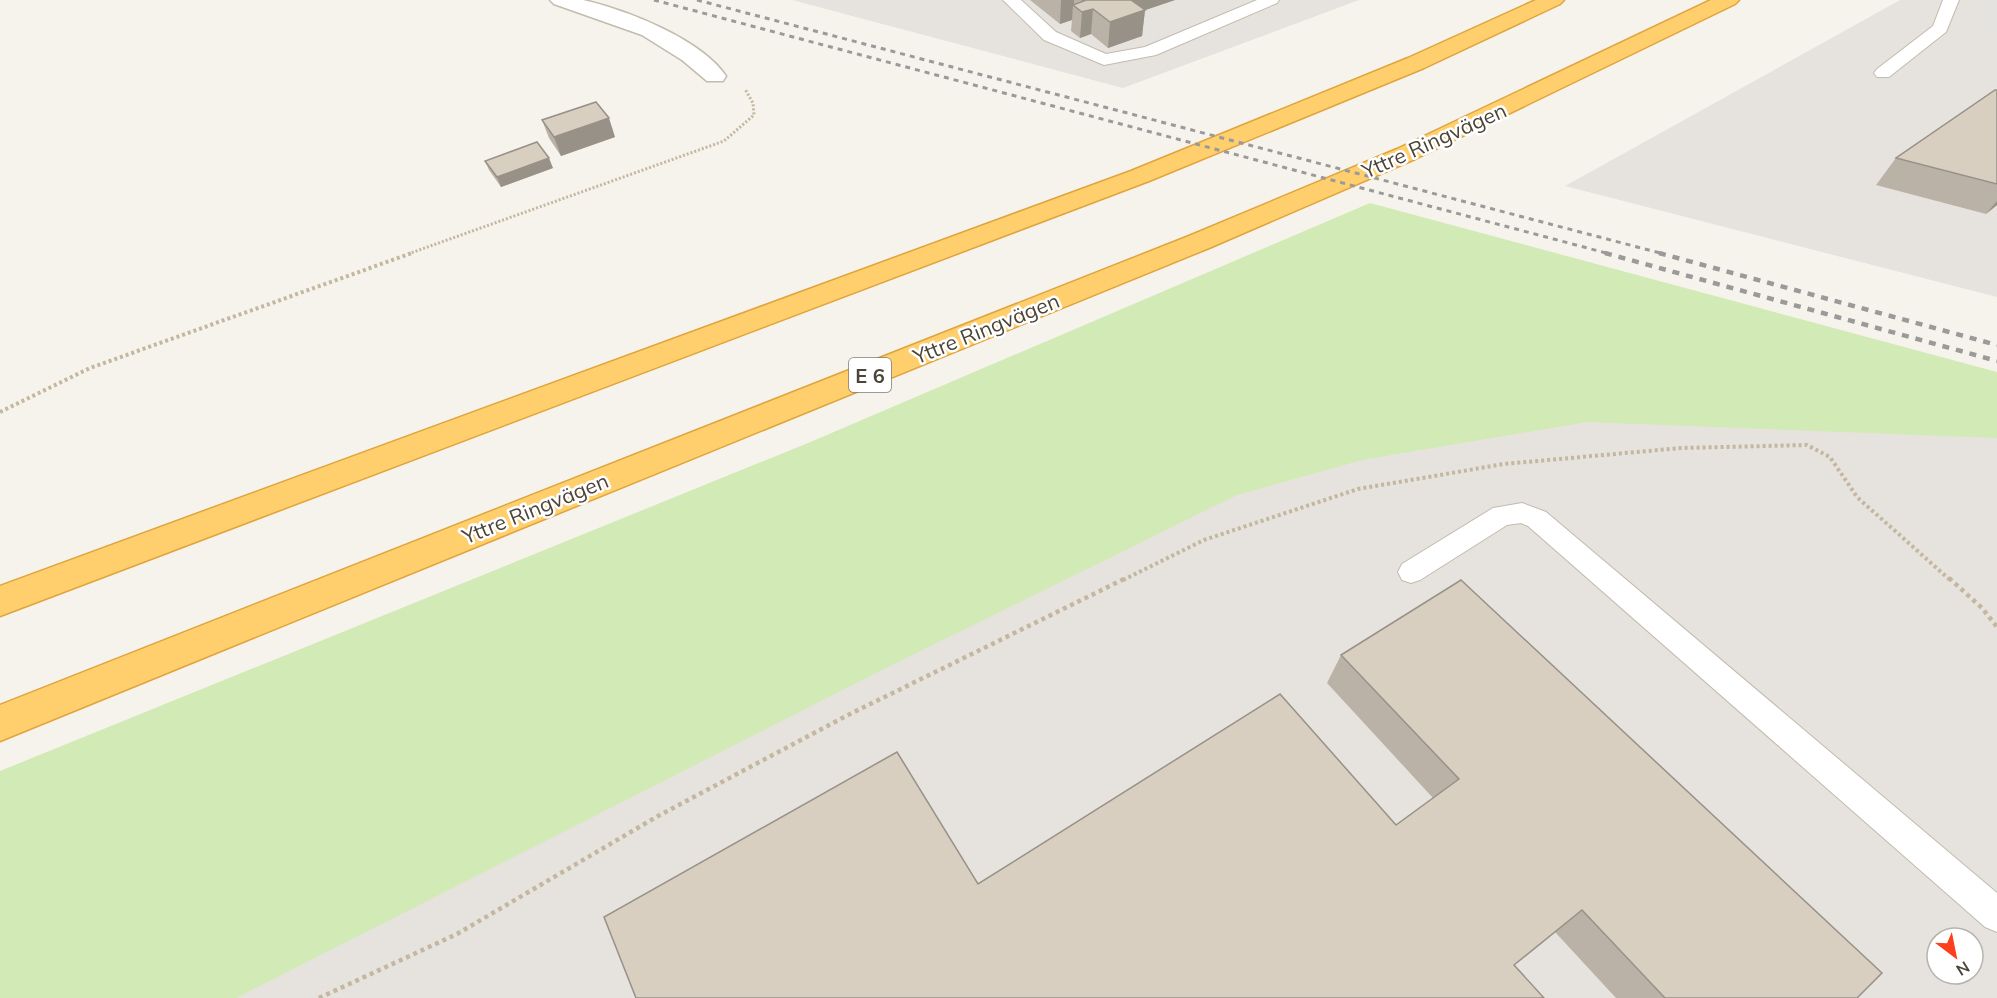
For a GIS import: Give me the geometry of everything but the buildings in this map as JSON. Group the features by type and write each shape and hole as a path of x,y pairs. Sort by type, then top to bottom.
{"highway":[{"path":"0,601 1140,176 1416,63 1553,0"},
{"name":"Yttre Ringvägen","path":"0,723 1221,232 1406,154 1728,0"}],"street":[{"path":"561,0 650,30 690,55 715,76"}],"lane":[{"path":"1011,0 1050,36 1104,60 1149,51 1271,0"},
{"path":"1883,73 1940,28 1951,0"},
{"path":"1411,572 1502,515 1522,513 1537,519 1997,915"}],"path":[{"path":"0,412 90,368 724,141 754,115 753,103 748,91 735,82 715,76"},
{"path":"319,998 457,933 658,816 846,716 1016,632 1204,540 1358,489 1504,464 1681,448 1807,445 1830,456 1857,497 1982,608 1997,627"}],"shaded area":[{"path":"792,0 1359,0 1123,88"},
{"path":"1900,0 1997,0 1997,297 1565,186"},
{"path":"1982,0 1997,0 1997,33 1956,18"},
{"path":"1490,417 1997,424 1997,998 176,998 1277,455"}],"green space":[{"path":"1370,203 1997,372 1997,438 1587,422 1362,460 1237,495 882,670 236,998 0,998 0,771 808,443"}],"railway":[{"path":"654,0 1610,254"},
{"path":"697,0 1664,254"},
{"path":"1605,253 1997,361"},
{"path":"1659,253 1997,345"}]}
